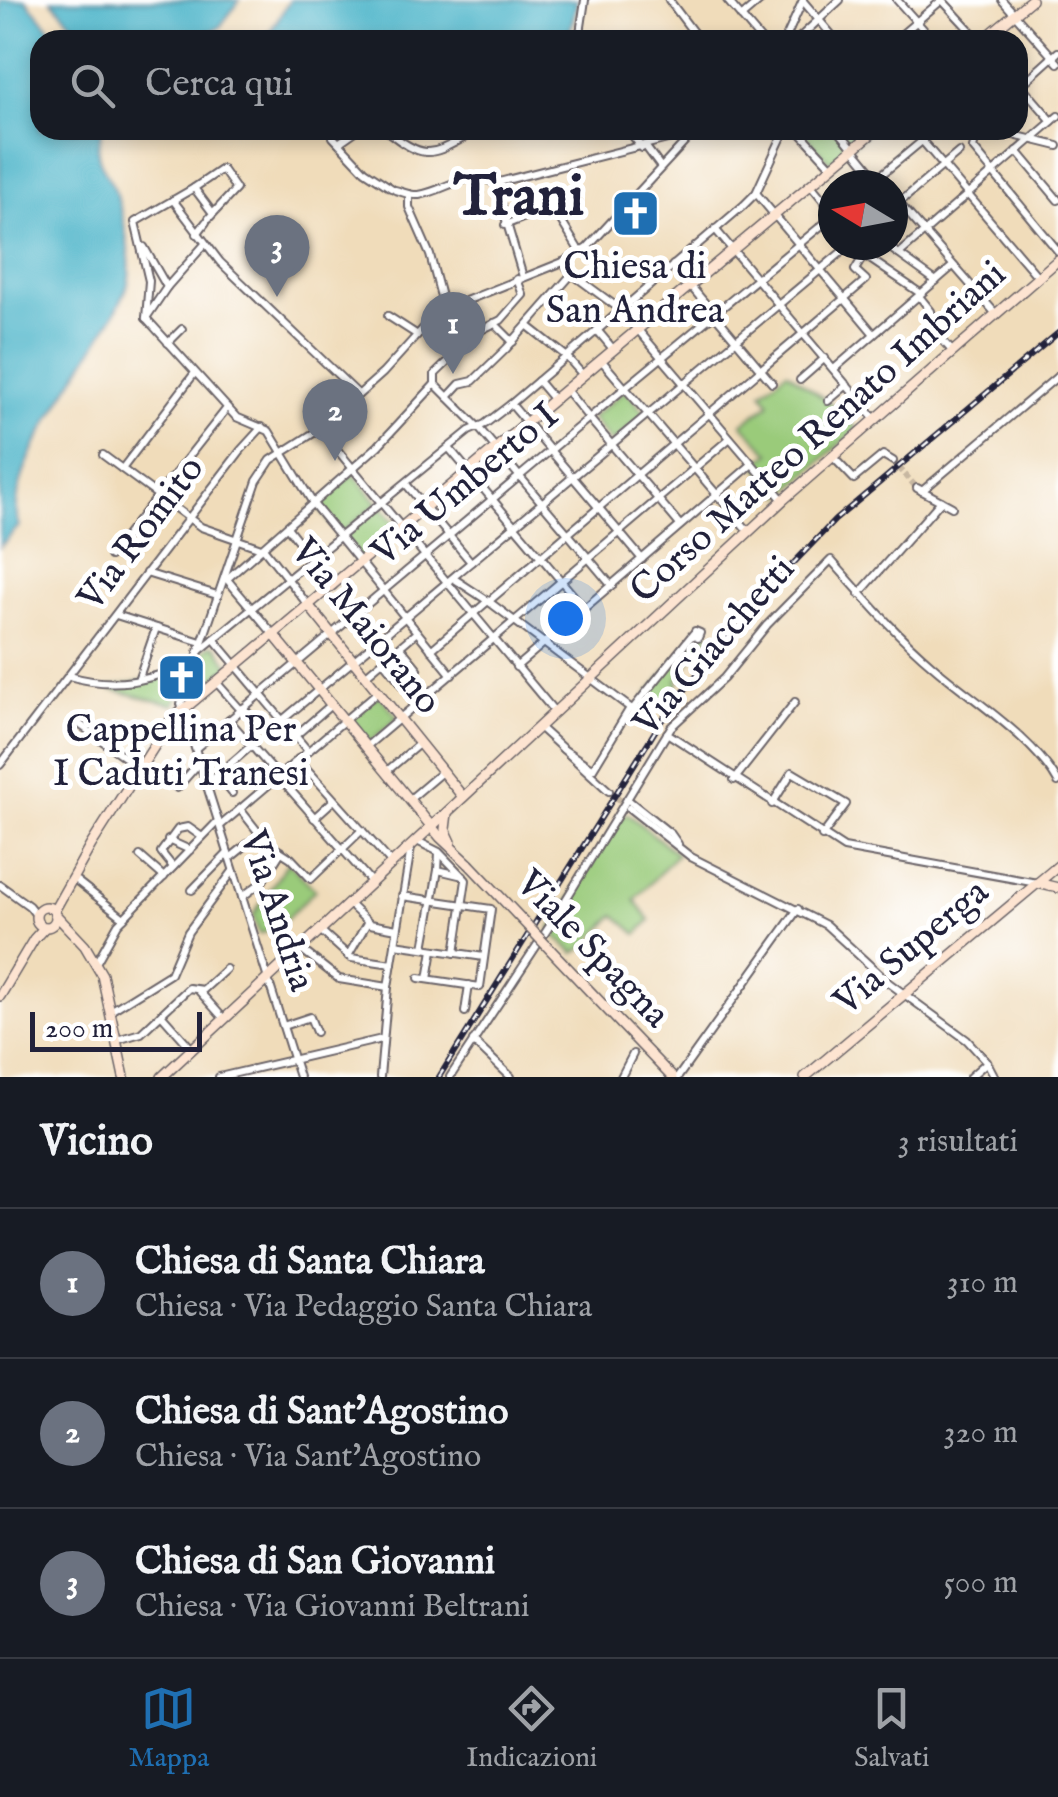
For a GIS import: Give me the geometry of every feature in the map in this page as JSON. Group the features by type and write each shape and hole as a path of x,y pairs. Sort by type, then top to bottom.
{"street":[{"path":"580,30 585,0"},
{"path":"669,0 692,30"},
{"path":"727,0 752,30"},
{"path":"741,17 760,0"},
{"path":"808,30 840,0"},
{"path":"897,0 924,30"},
{"path":"907,30 942,0 971,30"},
{"path":"1002,0 1056,57 1028,79"},
{"path":"994,30 1032,0"},
{"path":"790,30 803,1 828,30"},
{"path":"908,245 1055,119 1028,94"},
{"path":"337,140 366,171 393,189 409,194 422,194 464,178 496,183 667,140"},
{"path":"399,140 413,151 426,153 457,140"},
{"path":"637,140 660,166"},
{"path":"182,711 193,664 226,578 236,539 260,475 271,460 320,429 388,368 419,330 444,308 580,252 686,140"},
{"path":"198,652 449,448 510,404 673,266 756,193 780,140"},
{"path":"807,140 832,168"},
{"path":"846,140 871,170"},
{"path":"0,996 162,730 864,140"},
{"path":"975,140 973,148 1058,250"},
{"path":"1030,140 1058,146"},
{"path":"892,170 922,141 1038,277"},
{"path":"1017,151 1058,200"},
{"path":"908,192 960,152"},
{"path":"197,234 236,190 222,169 135,222 149,281 146,318 240,420 270,430 314,506 452,675"},
{"path":"226,578 353,470 435,384 435,374 522,295 496,183"},
{"path":"811,185 818,194"},
{"path":"194,188 209,217"},
{"path":"756,193 874,334"},
{"path":"409,194 444,308"},
{"path":"173,200 197,234 260,302 321,355 358,394"},
{"path":"505,225 552,206 580,252"},
{"path":"908,215 996,314"},
{"path":"625,388 818,227"},
{"path":"715,229 875,419"},
{"path":"140,242 167,287"},
{"path":"146,318 167,287 206,244"},
{"path":"217,682 267,733 831,260"},
{"path":"431,650 866,280 855,270 861,260"},
{"path":"871,260 919,295 931,311 934,331 953,352"},
{"path":"907,260 936,281"},
{"name":"Corso Matteo Renato Imbriani","path":"162,1077 782,500 1058,260"},
{"path":"563,262 572,274 621,310 782,500"},
{"path":"673,266 772,383"},
{"path":"834,370 953,266"},
{"path":"448,397 460,384 473,381 513,342 572,274"},
{"path":"388,316 419,330"},
{"path":"494,323 513,342"},
{"path":"528,326 584,376"},
{"path":"168,343 182,329"},
{"path":"597,330 614,350"},
{"path":"800,380 825,358"},
{"path":"602,361 750,533"},
{"path":"122,470 194,374"},
{"path":"952,507 919,490 1058,376"},
{"path":"538,380 555,400"},
{"path":"435,384 478,427 612,586"},
{"path":"828,401 847,385"},
{"name":"Via Umberto I","path":"196,748 625,388"},
{"path":"566,390 680,525"},
{"path":"510,404 642,559"},
{"path":"110,556 227,408"},
{"name":"Via Romito","path":"0,764 262,427"},
{"path":"320,429 424,557 450,580 488,601 644,720"},
{"path":"366,746 729,439"},
{"path":"449,448 584,608"},
{"name":"Via Maiorano","path":"103,454 188,519 264,548 463,796"},
{"path":"832,456 854,479 883,455 893,461"},
{"path":"516,667 751,465"},
{"path":"406,484 471,562"},
{"path":"941,501 859,594 931,665 1044,762 1058,782"},
{"path":"288,528 333,586"},
{"name":"Via Giacchetti","path":"450,1077 628,804 667,734 724,678 767,625 831,560 859,594"},
{"path":"146,573 217,595"},
{"path":"226,578 433,827"},
{"path":"450,580 473,614 554,711"},
{"path":"116,615 201,642"},
{"path":"137,681 156,628"},
{"path":"366,675 417,632"},
{"path":"563,750 593,769 631,709 693,634"},
{"path":"214,639 308,750"},
{"path":"400,646 418,669 402,684"},
{"path":"382,661 418,703"},
{"path":"69,676 103,684 137,681 193,664"},
{"path":"96,962 124,918 202,837 379,692"},
{"path":"734,780 795,702"},
{"path":"296,736 332,704"},
{"name":"Via Andria","path":"182,711 300,1077"},
{"path":"229,720 372,883"},
{"path":"75,721 140,768"},
{"path":"538,726 609,791"},
{"path":"667,734 822,836 861,853 1058,888"},
{"path":"387,771 420,744"},
{"path":"206,784 251,746"},
{"path":"298,759 392,864"},
{"path":"177,788 200,762"},
{"path":"410,799 443,771"},
{"path":"772,804 792,772 846,804 822,836"},
{"path":"218,774 232,792"},
{"path":"314,818 334,800"},
{"path":"628,804 681,850 798,909 838,934 904,993 967,1040 995,1077"},
{"path":"240,808 260,834 310,879 362,830"},
{"path":"447,813 446,828 451,842"},
{"path":"173,867 161,852 168,840 184,826 202,837"},
{"name":"Viale Spagna","path":"433,827 675,1077"},
{"name":"Viale Spagna","path":"433,827 441,829 469,864"},
{"path":"192,890 229,855 260,834"},
{"path":"414,844 430,836 440,837"},
{"path":"168,840 190,850"},
{"path":"414,844 439,852 466,878"},
{"path":"380,1077 388,986 414,844"},
{"path":"242,897 262,882 281,852"},
{"path":"402,896 431,900 462,905 491,909 480,987 424,978 431,900 439,852"},
{"path":"140,856 164,877"},
{"name":"Via Superga","path":"806,1077 1058,866"},
{"path":"112,1010 169,975 188,932 234,870"},
{"path":"438,870 466,878"},
{"path":"72,877 124,918"},
{"path":"455,953 466,878"},
{"path":"0,884 86,946 96,962 112,1010 124,1077"},
{"path":"349,904 368,922 397,929"},
{"path":"675,1077 798,909"},
{"path":"348,956 368,922"},
{"path":"321,931 348,956 392,964"},
{"path":"395,944 484,957"},
{"path":"302,949 338,979 388,986"},
{"path":"117,1040 141,1034 189,988 203,990 226,969"},
{"path":"464,1012 469,985"},
{"path":"198,990 224,1020"},
{"path":"161,1014 192,1049"},
{"path":"283,1026 310,1017 316,1032"},
{"path":"219,1077 382,1039"},
{"path":"473,1040 511,1077"},
{"path":"621,1077 633,1054"},
{"path":"970,1077 987,1062"}],"green space":[{"path":"810,140 859,140 830,163"},
{"path":"787,371 843,413 857,429 782,496 755,464 770,453 742,424 770,403 762,392"},
{"path":"625,390 646,414 612,443 591,418"},
{"path":"353,473 378,503 339,535 317,506"},
{"path":"381,506 399,528 361,561 341,538"},
{"path":"701,627 710,634 677,680 663,710 645,697 692,639 702,638"},
{"path":"211,645 216,646 230,666 186,703 198,655"},
{"path":"174,674 182,680 174,705 105,688"},
{"path":"379,694 398,718 367,744 347,720"},
{"path":"628,814 677,854 635,900 650,920 637,934 615,915 584,948 574,953 551,928 621,817"},
{"path":"288,862 315,890 278,928 259,934 253,915"}],"water":[{"path":"0,0 26,0 52,30 30,30 30,140 100,140 99,157 117,197 126,238 129,278 115,312 39,439 17,500 19,526 0,547"},
{"path":"51,0 240,0 213,30 79,30"},
{"path":"290,0 577,0 570,30 271,30"}],"tunnel":[{"path":"893,461 917,488"},
{"path":"609,791 627,806"}],"railway":[{"path":"439,1077 662,720 737,622 835,520 1058,333"}],"place":[{"name":"Chiesa di San Andrea","path":"635,214"},
{"name":"Chiesa di San Giovanni","path":"277,297"},
{"name":"Chiesa di Santa Chiara","path":"453,374"},
{"name":"Chiesa di Sant'Agostino","path":"335,461"},
{"name":"Cappellina Per I Caduti Tranesi","path":"181,677"}],"district":[{"name":"Trani","path":"519,198"}]}
